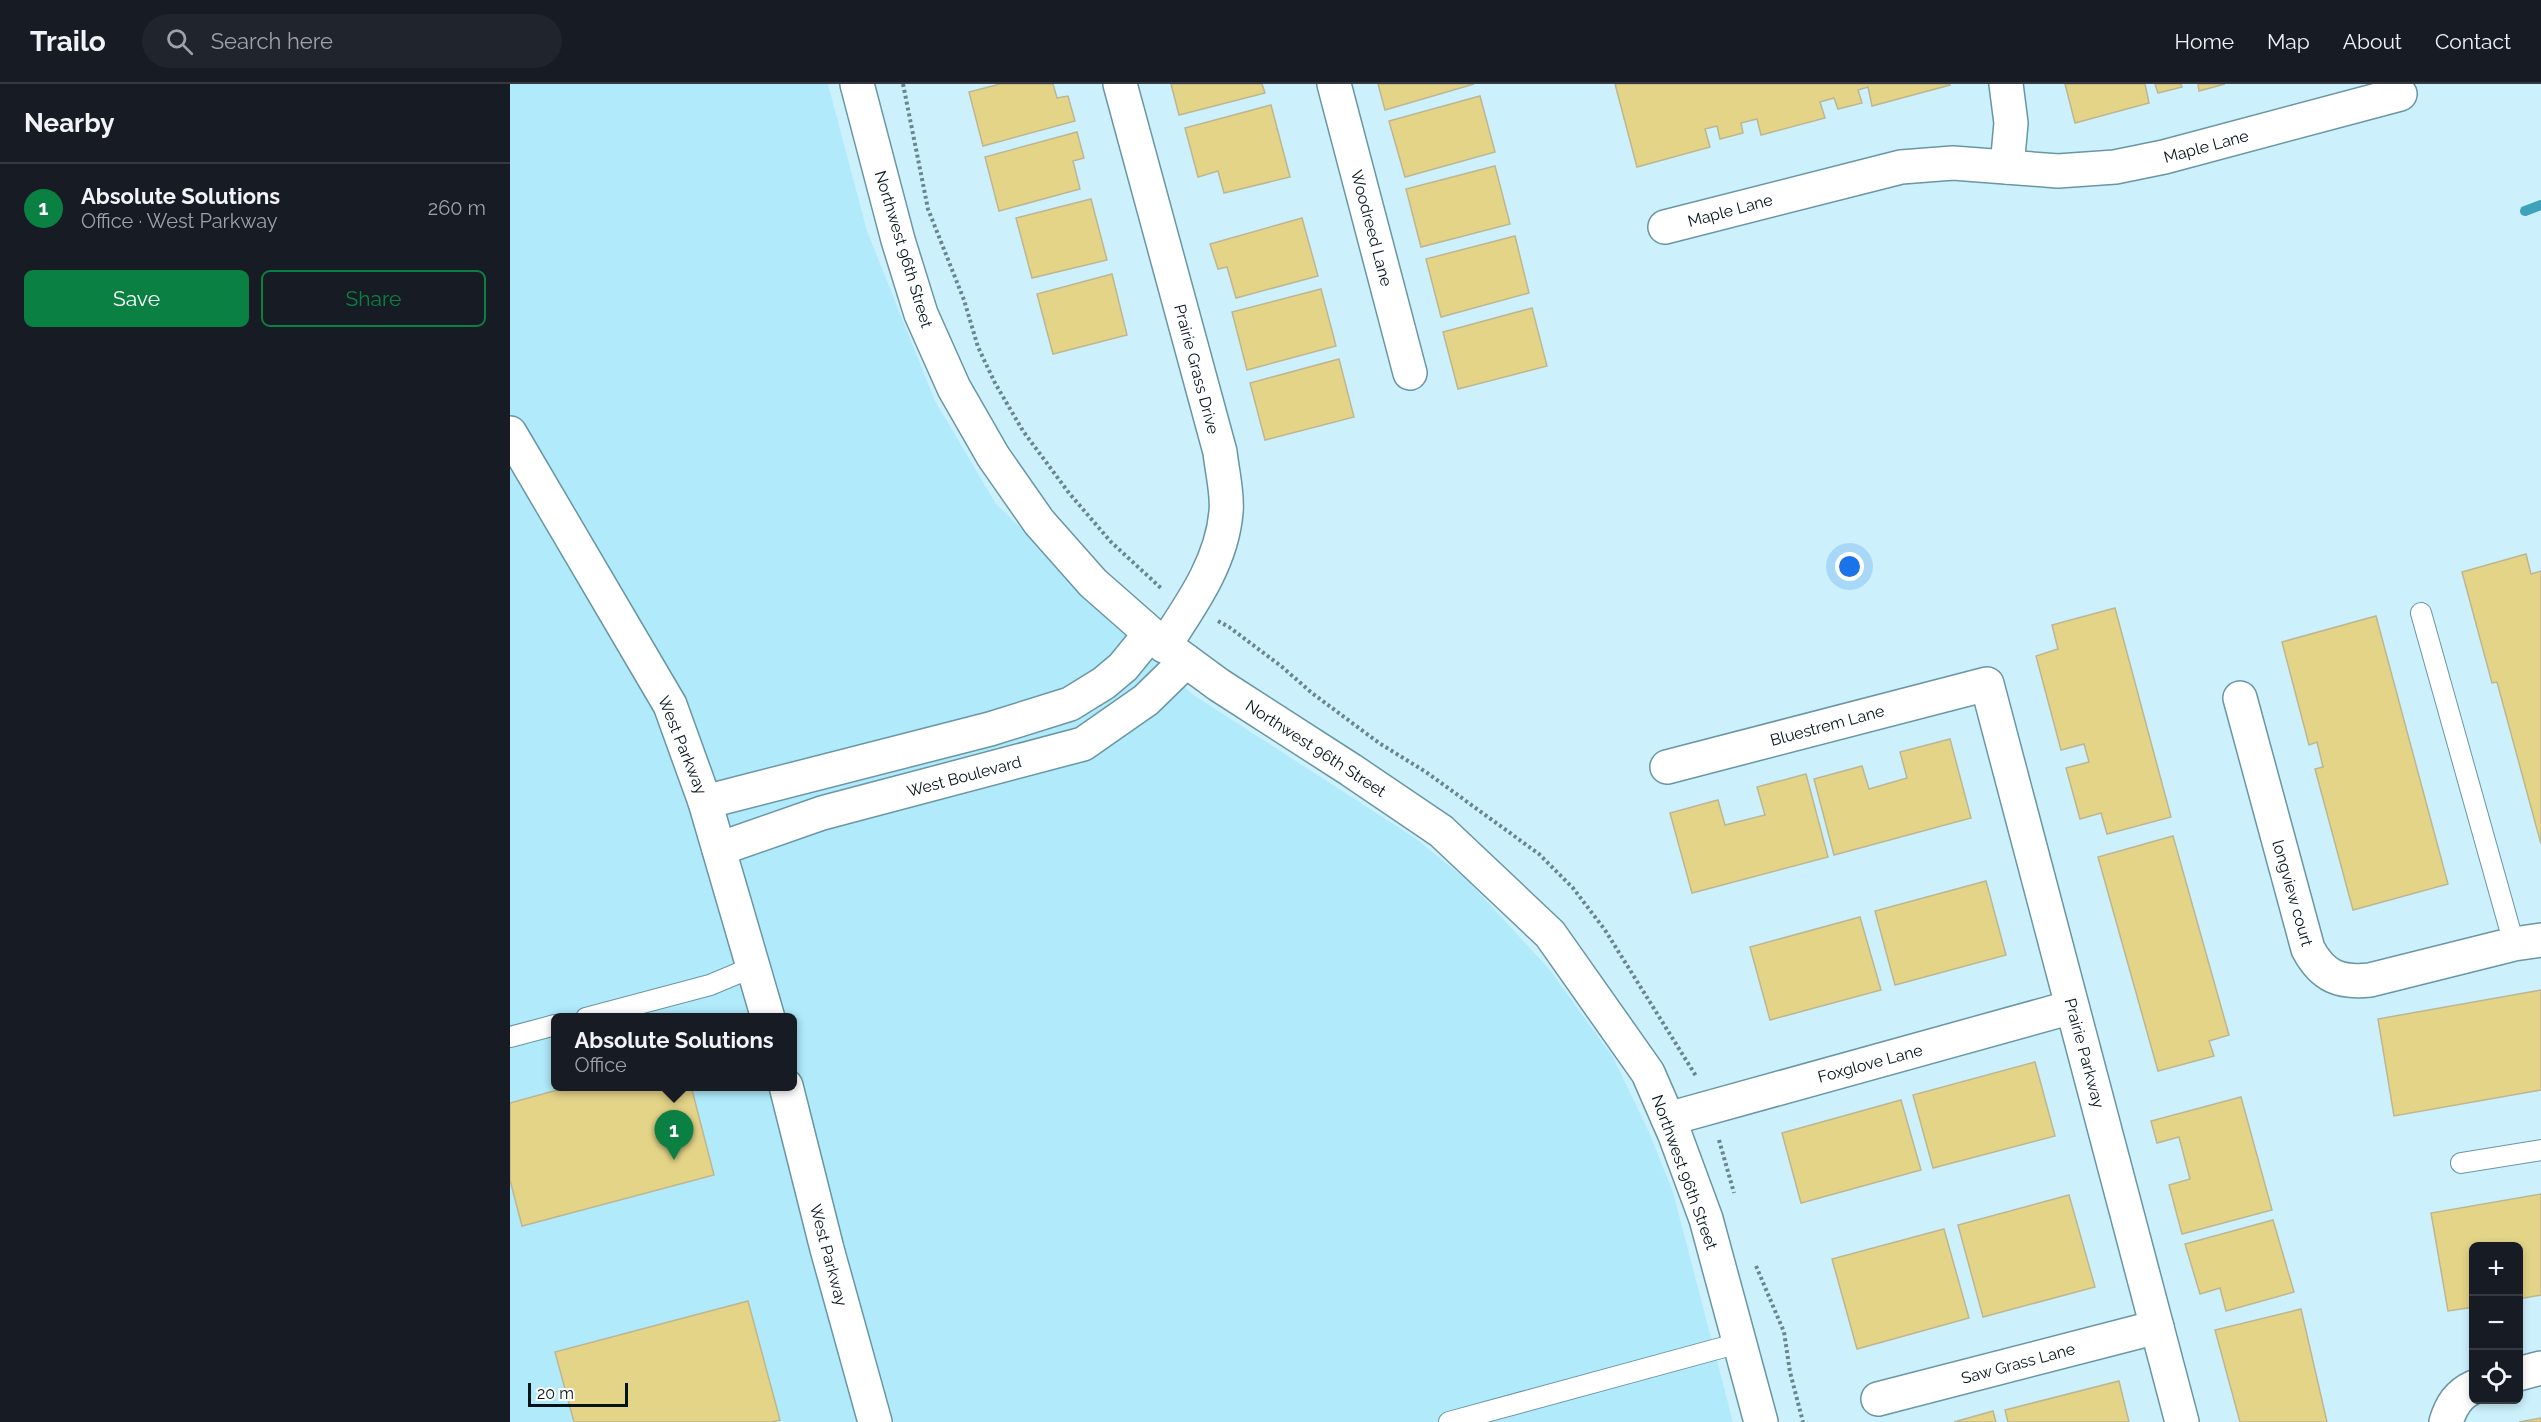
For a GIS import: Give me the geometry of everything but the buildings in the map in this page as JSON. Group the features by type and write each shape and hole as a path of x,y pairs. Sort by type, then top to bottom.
{"street":[{"name":"Northwest 96th Street","path":"857,84 898,240 921,314 954,388 993,456 1039,522 1094,583 1167,647 1219,685 1441,831 1550,934 1648,1073 1706,1219 1761,1422"},
{"name":"Prairie Grass Drive","path":"1120,84 1220,452 1227,511 1218,554 1167,647"},
{"name":"Woodreed Lane","path":"1334,84 1410,373"},
{"path":"2006,84 2011,123 2007,167"},
{"name":"Maple Lane","path":"1665,227 1901,167 1953,163 2058,171 2115,167 2164,158 2400,94"},
{"name":"West Parkway","path":"510,433 670,705 705,802 767,1013"},
{"path":"705,802 990,729 1070,704 1104,683 1123,667 1167,647"},
{"name":"West Boulevard","path":"719,849 822,813 1083,744 1146,700 1167,647"},
{"name":"Bluestrem Lane","path":"1667,767 1987,684"},
{"name":"Prairie Parkway","path":"1987,684 2182,1422"},
{"name":"longview court","path":"2240,698 2308,949 2315,962 2330,976 2350,982 2370,980 2527,942"},
{"name":"Foxglove Lane","path":"1668,1119 2072,1007"},
{"name":"West Parkway","path":"787,1091 827,1249 875,1422"},
{"name":"Saw Grass Lane","path":"1878,1399 2157,1327"},
{"path":"2523,1373 2541,1368"},
{"path":"2446,1422 2450,1408 2462,1392 2469,1389"}],"lane":[{"path":"2421,614 2527,942"},
{"path":"602,1013 710,986 753,967"},
{"path":"510,1037 551,1026"},
{"path":"2461,1163 2541,1150"},
{"path":"1449,1422 1739,1343"}],"shaded area":[{"path":"510,84 828,84 867,231 935,401 996,504 1192,694 1415,838 1468,881 1549,969 1613,1057 1648,1130 1673,1192 1733,1422 510,1422"}],"waterway":[{"path":"2525,211 2541,205"}],"place":[{"name":"Absolute Solutions","path":"674,1160"}]}
